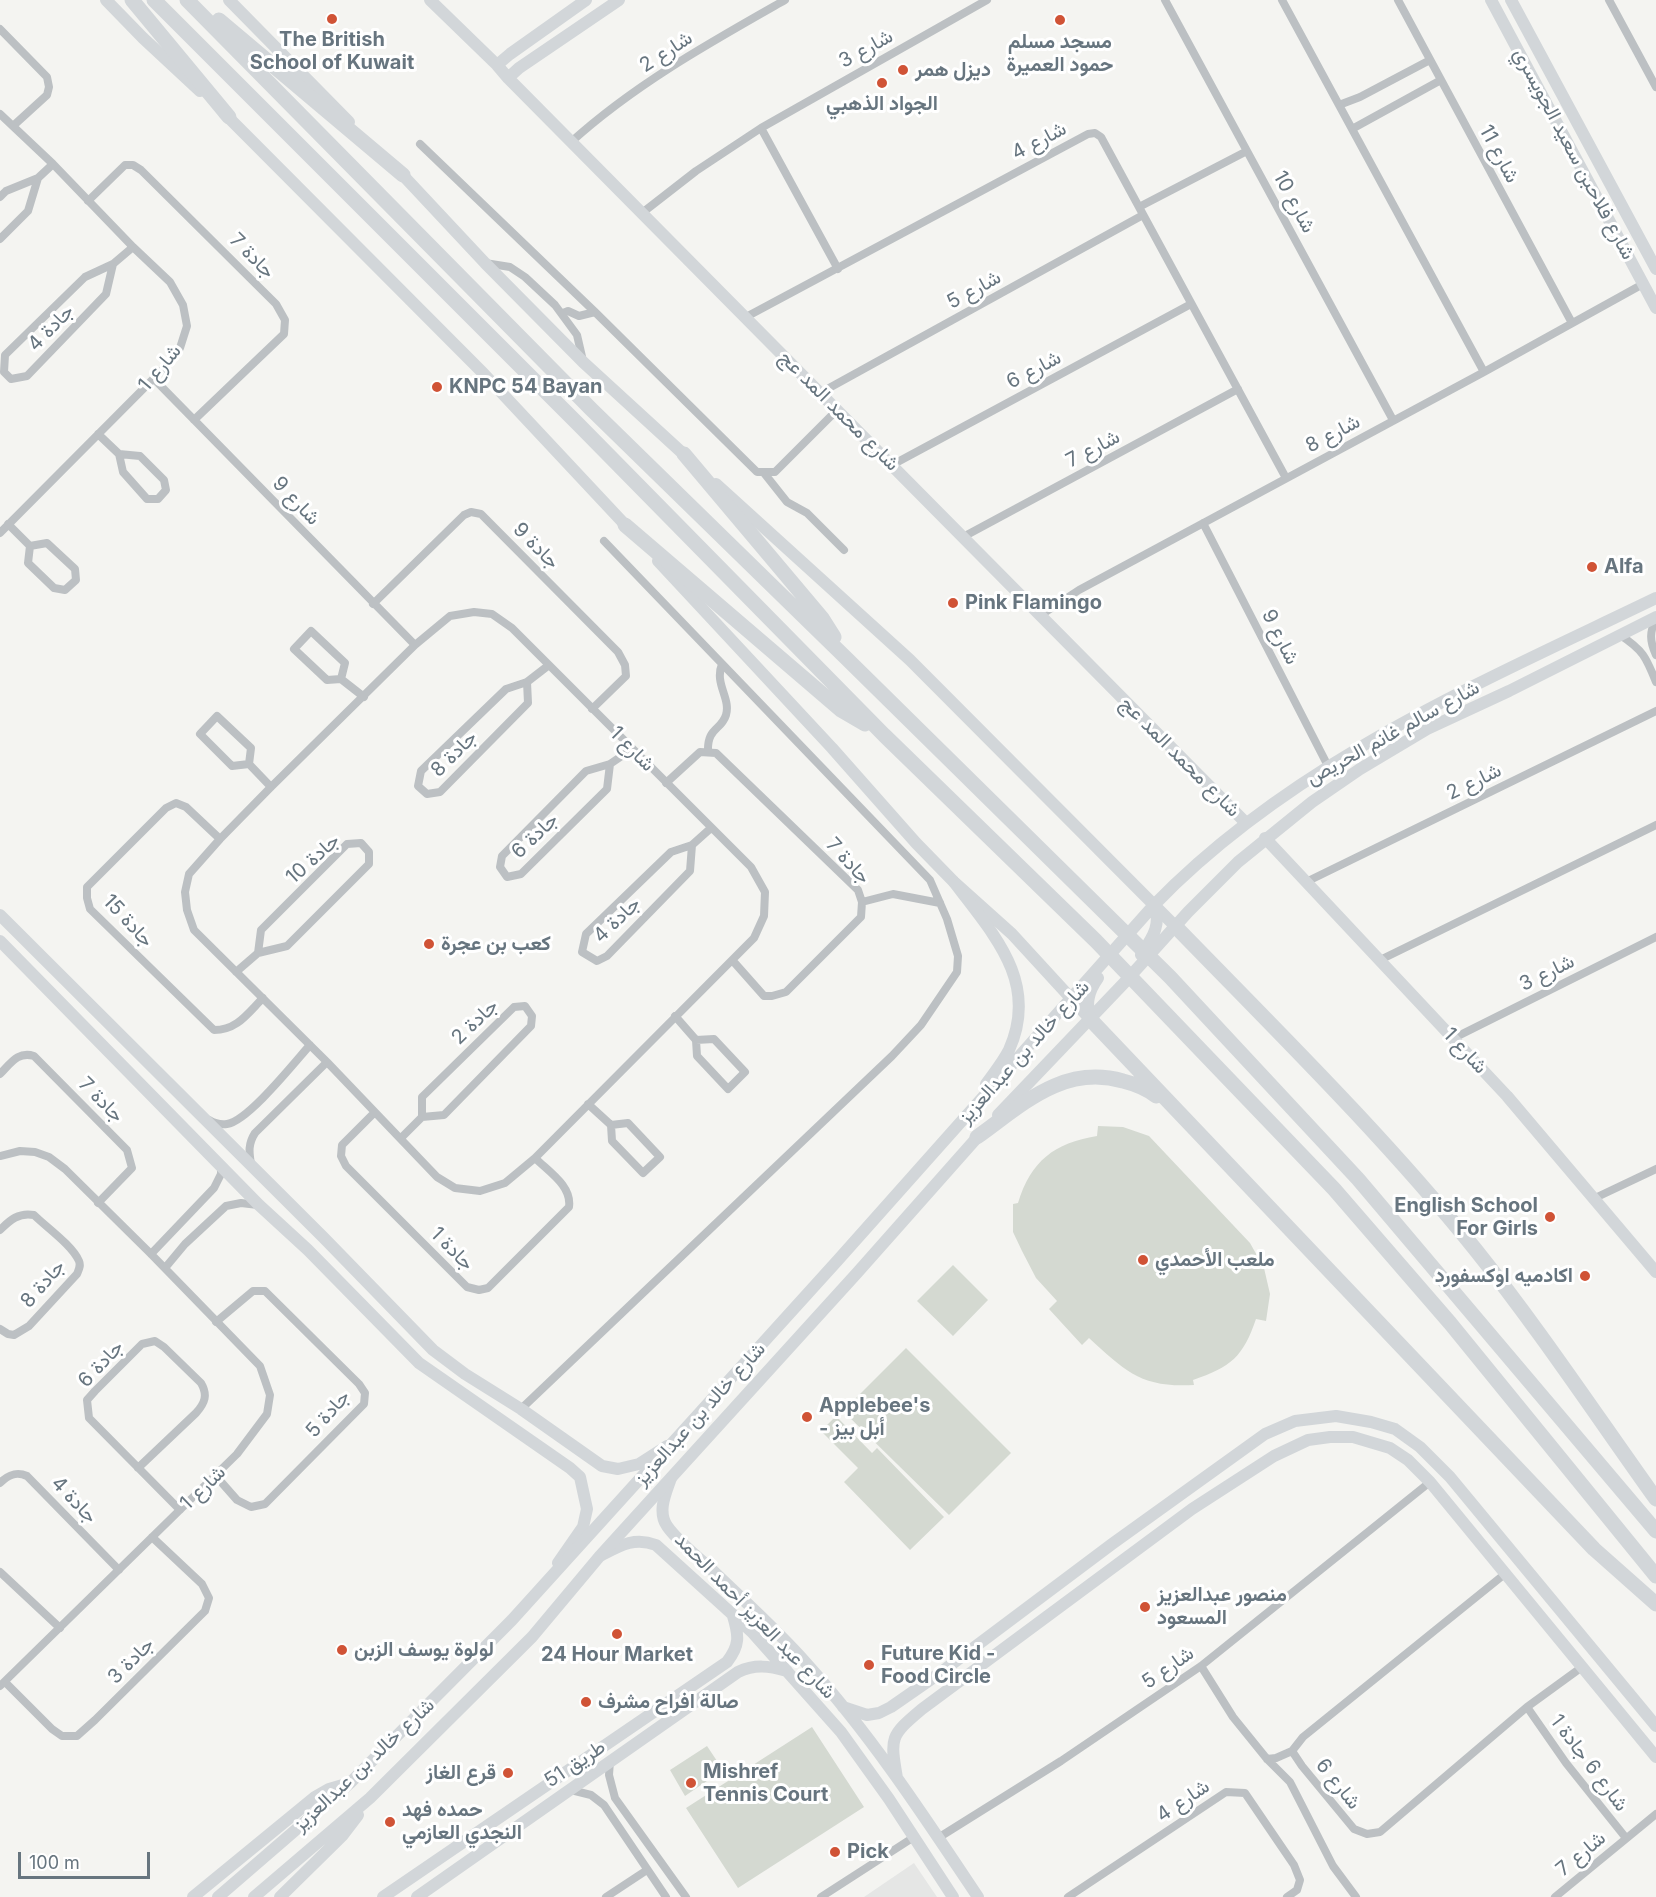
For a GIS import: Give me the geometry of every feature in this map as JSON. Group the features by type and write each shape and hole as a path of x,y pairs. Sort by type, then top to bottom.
{"highway":[{"path":"132,0 229,117"},
{"path":"154,0 579,425 884,735 1153,999 1374,1234 1450,1323 1656,1576"},
{"path":"189,0 222,22 403,175"},
{"path":"189,0 591,409 1170,977 1358,1179 1656,1531"},
{"path":"684,454 822,618 844,656"},
{"path":"625,525 841,710 884,735"},
{"path":"1175,926 1394,1156 1474,1249 1562,1363 1656,1499"},
{"path":"1090,1019 1594,1549 1656,1604"},
{"path":"977,1137 1050,1086 1082,1077 1113,1078 1140,1085 1180,1112"}],"street":[{"path":"106,0 143,38 229,117 484,374 832,748 916,843 954,882 1012,934 1090,1019"},
{"path":"229,0 403,175 485,263 583,362 910,660 1175,926"},
{"name":"شارع محمد المد عج","path":"430,0 497,65 1246,823"},
{"path":"497,65 586,0"},
{"path":"508,78 619,0"},
{"name":"شارع 2","path":"571,142 594,121 684,57 785,0"},
{"name":"شارع 3","path":"642,213 696,171 761,128 987,0"},
{"name":"شارع 10","path":"1165,0 1393,420"},
{"path":"1282,0 1484,372"},
{"name":"شارع 11","path":"1398,0 1572,323"},
{"name":"شارع فلاحبن سعيد الجويسري","path":"1491,0 1656,308"},
{"name":"شارع فلاحبن سعيد الجويسري","path":"1511,0 1656,269"},
{"path":"1609,0 1655,83"},
{"path":"0,29 47,77 49,87 47,94 13,126"},
{"path":"1339,105 1360,97 1430,60"},
{"path":"1352,129 1441,80"},
{"name":"شارع 1","path":"0,114 170,282 183,305 187,326 180,348 154,379 0,533"},
{"path":"761,128 838,269"},
{"name":"شارع 4","path":"746,317 1090,133 1097,134 1101,137 1286,478"},
{"path":"420,144 757,472 775,472 837,410"},
{"name":"شارع 5","path":"820,393 1247,151"},
{"path":"0,197 6,191 38,178 53,165"},
{"name":"جادة 7","path":"88,201 125,165 133,165 141,170 276,304 285,320 284,334 194,420"},
{"path":"1590,185 1595,178 1600,176 1607,178"},
{"path":"0,238 28,211 38,178"},
{"name":"جادة 4","path":"113,264 106,294 27,376 11,378 4,372 5,355 85,278 113,264 133,247"},
{"path":"485,263 510,267 525,277 563,313 577,335 583,362"},
{"name":"شارع 8","path":"1041,615 1079,590 1643,284"},
{"name":"شارع 6","path":"892,465 1191,304"},
{"path":"563,313 568,311 579,316 595,312"},
{"name":"شارع 9","path":"154,379 415,645"},
{"name":"شارع 7","path":"963,537 1238,389"},
{"path":"98,434 119,454 123,472 147,499 158,499 166,490 164,480 140,456 119,454"},
{"path":"764,473 787,502 807,513 844,550"},
{"name":"جادة 9","path":"373,604 464,515 471,512 480,514 618,652 625,665 626,676 592,709"},
{"name":"شارع 9","path":"1203,523 1328,766"},
{"path":"8,524 30,546"},
{"path":"521,1409 884,1065 921,1025 957,972 958,956 930,880 604,541"},
{"path":"47,543 75,569 76,580 65,590 54,588 28,563 30,546 47,543"},
{"name":"شارع سالم غانم الحريص","path":"1154,904 1200,860 1246,823 1328,766 1420,714 1656,598"},
{"name":"شارع 1","path":"474,612 492,615 513,628 549,665 751,867 765,892 764,916 754,938 733,961 675,1016 535,1158 504,1183 480,1191 455,1188 437,1177 327,1062 194,930 187,910 185,892 189,874 220,839 415,645 450,616 474,612"},
{"path":"1656,617 1650,632 1651,644 1656,655"},
{"name":"شارع سالم غانم الحريص","path":"1175,926 1265,838 1312,801 1369,764 1427,729 1509,691 1656,617"},
{"path":"341,679 345,663 311,631 294,649 327,680 341,679 364,697"},
{"path":"1620,635 1636,645 1646,659 1656,682"},
{"path":"666,783 700,752 708,752 708,739 726,714 725,698 718,674 722,664"},
{"name":"جادة 8","path":"527,682 528,703 440,792 427,794 418,786 421,771 506,689 527,682 549,665"},
{"path":"1501,674 1499,685 1509,691"},
{"name":"شارع 2","path":"1306,882 1656,711"},
{"path":"217,716 251,748 249,764 232,766 200,734 217,716"},
{"name":"جادة 6","path":"610,764 607,789 521,874 507,877 500,867 502,856 586,771 610,764 632,749"},
{"name":"جادة 7","path":"708,752 716,753 858,890 862,903 861,917 786,992 764,996 733,961"},
{"path":"249,764 271,787"},
{"name":"جادة 15","path":"220,839 186,807 176,803 166,808 87,887 87,898 90,909 214,1030 234,1027 263,998"},
{"path":"1380,960 1656,825"},
{"name":"جادة 4","path":"693,845 690,871 607,956 597,961 582,952 586,934 671,852 693,845 711,828"},
{"name":"شارع 1","path":"1265,838 1454,1038 1543,1137 1656,1272"},
{"name":"جادة 10","path":"236,972 258,953 287,946 369,864 369,852 361,843 347,844 261,930 258,953"},
{"path":"954,882 1004,949 1015,974 1019,1012 1008,1051 964,1119"},
{"path":"862,903 893,894 940,903"},
{"path":"1125,982 1157,926 1158,914 1154,904"},
{"name":"شارع خالد بن عبدالعزيز","path":"218,1897 350,1783 536,1594 838,1260 1154,904"},
{"path":"0,915 434,1350 465,1374 521,1409 602,1466 618,1469 639,1464 676,1440"},
{"name":"شارع خالد بن عبدالعزيز","path":"254,1897 370,1798 532,1637 598,1557 857,1273 977,1137 1125,982 1175,926"},
{"path":"1090,1019 1087,1009 1089,992 1134,929"},
{"name":"شارع 3","path":"1454,1038 1656,938"},
{"path":"0,941 259,1205 419,1363 580,1477 587,1509 583,1527 536,1594"},
{"name":"جادة 2","path":"401,1138 422,1117 444,1115 531,1026 532,1016 525,1006 514,1007 422,1097 422,1117"},
{"path":"82,1024 88,1025 93,1021 94,1008"},
{"path":"675,1016 696,1040 697,1056 728,1089 745,1072 714,1039 696,1040"},
{"path":"102,1045 103,1034 115,1030"},
{"path":"203,1116 214,1123 227,1124 244,1116 310,1046"},
{"name":"جادة 7","path":"0,1074 19,1055 34,1056 127,1150 132,1168 99,1203"},
{"path":"251,1167 250,1141 255,1133 327,1062"},
{"path":"588,1104 611,1125 612,1141 643,1173 660,1157 628,1123 611,1125"},
{"name":"جادة 1","path":"374,1113 342,1145 341,1156 346,1166 467,1287 479,1290 488,1288 569,1208 570,1199 567,1189 535,1158"},
{"name":"شارع 1","path":"0,1156 20,1151 35,1152 49,1157 65,1169 152,1254 260,1366 270,1395 267,1414 237,1454 2,1684"},
{"path":"152,1254 214,1188 221,1174 221,1165"},
{"path":"1595,1198 1656,1169"},
{"path":"165,1268 185,1244 226,1206 241,1203 259,1205"},
{"name":"جادة 8","path":"0,1230 18,1216 34,1215 71,1250 80,1262 80,1268 29,1326 19,1333 8,1334 0,1329"},
{"path":"326,1269 338,1276 346,1274 346,1267 340,1255"},
{"path":"838,1260 844,1257 855,1261 858,1267 857,1273"},
{"path":"354,1297 355,1287 369,1283"},
{"name":"جادة 5","path":"215,1475 237,1500 251,1507 265,1504 364,1404 365,1393 347,1371 265,1291 253,1291 216,1322"},
{"name":"جادة 6","path":"138,1468 203,1406 205,1398 201,1383 155,1341 142,1344 87,1400 89,1418 138,1468 180,1510"},
{"path":"843,1707 867,1715 879,1713 940,1673 1265,1434 1295,1421 1336,1416 1395,1429 1420,1447 1450,1477 1654,1724 1637,1734"},
{"path":"897,1778 892,1747 899,1728 951,1687 1192,1509 1274,1456 1308,1440 1330,1437 1353,1437 1390,1448 1408,1460 1430,1482 1506,1573 1656,1757"},
{"path":"570,1468 577,1470 586,1468 588,1463 584,1454"},
{"name":"جادة 4","path":"0,1483 7,1476 22,1473 27,1476 119,1570"},
{"name":"شارع عبد العزيز أحمد الحمد","path":"671,1476 662,1507 665,1523 805,1662 843,1707 897,1778 978,1897"},
{"name":"شارع 5","path":"938,1838 1061,1761 1201,1666 1430,1482"},
{"path":"1182,1494 1192,1509"},
{"path":"1166,1506 1178,1520"},
{"name":"جادة 3","path":"2,1684 62,1736 76,1736 95,1720 205,1611 208,1598 202,1584 152,1537"},
{"name":"شارع عبد العزيز أحمد الحمد","path":"598,1557 628,1542 644,1540 656,1545 752,1632 841,1732 953,1897"},
{"path":"677,1565 675,1556 678,1551 691,1550"},
{"path":"0,1572 60,1628"},
{"name":"شارع 6","path":"1506,1573 1303,1737 1292,1751 1302,1766 1354,1829 1367,1834 1380,1832 1527,1707 1582,1667"},
{"name":"طريق 51","path":"383,1897 727,1662 736,1650 736,1627 732,1615"},
{"name":"طريق 51","path":"417,1897 738,1672 755,1666 767,1666 787,1671"},
{"path":"1201,1666 1233,1717 1267,1759 1290,1782 1333,1866 1356,1897"},
{"path":"940,1673 943,1682 951,1687"},
{"path":"694,1684 706,1694"},
{"name":"شارع 6 جادة 1","path":"1527,1707 1566,1763 1626,1838"},
{"path":"1626,1720 1642,1708"},
{"path":"1267,1759 1292,1751"},
{"path":"610,1761 611,1785 615,1798 686,1897"},
{"path":"193,1897 315,1797 350,1783"},
{"path":"571,1790 591,1795 604,1805 666,1897"},
{"name":"شارع 4","path":"1068,1897 1226,1792 1236,1791 1245,1793 1294,1865 1299,1880 1297,1890 1287,1897"},
{"path":"280,1897 342,1836 370,1798"},
{"path":"604,1805 615,1798"},
{"name":"شارع 7","path":"1555,1897 1656,1814"},
{"path":"821,1897 914,1837"},
{"path":"440,1857 451,1874"},
{"path":"426,1867 438,1883"},
{"path":"606,1897 648,1870"}],"shaded area":[{"name":"ملعب الأحمدي","path":"1098,1126 1123,1127 1149,1136 1250,1243 1264,1268 1270,1294 1266,1321 1256,1319 1246,1343 1234,1359 1217,1370 1193,1380 1194,1385 1161,1384 1148,1380 1125,1369 1089,1338 1082,1345 1049,1309 1057,1301 1036,1278 1013,1232 1013,1204 1018,1203 1023,1188 1037,1165 1057,1149 1097,1136"},
{"path":"953,1265 988,1300 953,1336 917,1301"},
{"path":"906,1348 1011,1453 949,1515 843,1411"},
{"path":"836,1416 872,1453 877,1448 944,1517 910,1550 844,1482 858,1468 821,1431"},
{"path":"812,1727 864,1807 738,1888 686,1808"},
{"name":"Mishref Tennis Court","path":"707,1746 723,1770 685,1796 670,1770"},
{"path":"914,1863 937,1897 864,1897"}],"place":[{"name":"The British School of Kuwait","path":"332,19"},
{"name":"مسجد مسلم حمود العميرة","path":"1060,20"},
{"name":"ديزل همر","path":"903,70"},
{"name":"الجواد الذهبي","path":"882,83"},
{"name":"KNPC 54 Bayan","path":"437,387"},
{"name":"Alfa","path":"1592,567"},
{"name":"Pink Flamingo","path":"953,603"},
{"name":"كعب بن عجرة","path":"429,944"},
{"name":"English School For Girls","path":"1550,1217"},
{"name":"ملعب الأحمدي","path":"1143,1260"},
{"name":"اكادميه اوكسفورد","path":"1585,1276"},
{"name":"Applebee's - أبل بيز","path":"807,1417"},
{"name":"منصور عبدالعزيز المسعود","path":"1145,1607"},
{"name":"24 Hour Market","path":"617,1634"},
{"name":"لولوة يوسف الزبن","path":"342,1650"},
{"name":"Future Kid - Food Circle","path":"869,1665"},
{"name":"صالة افراح مشرف","path":"586,1702"},
{"name":"قرع الغاز","path":"508,1773"},
{"name":"Mishref Tennis Court","path":"691,1783"},
{"name":"حمده فهد النجدي العازمي","path":"390,1822"},
{"name":"Pick","path":"835,1852"}]}
